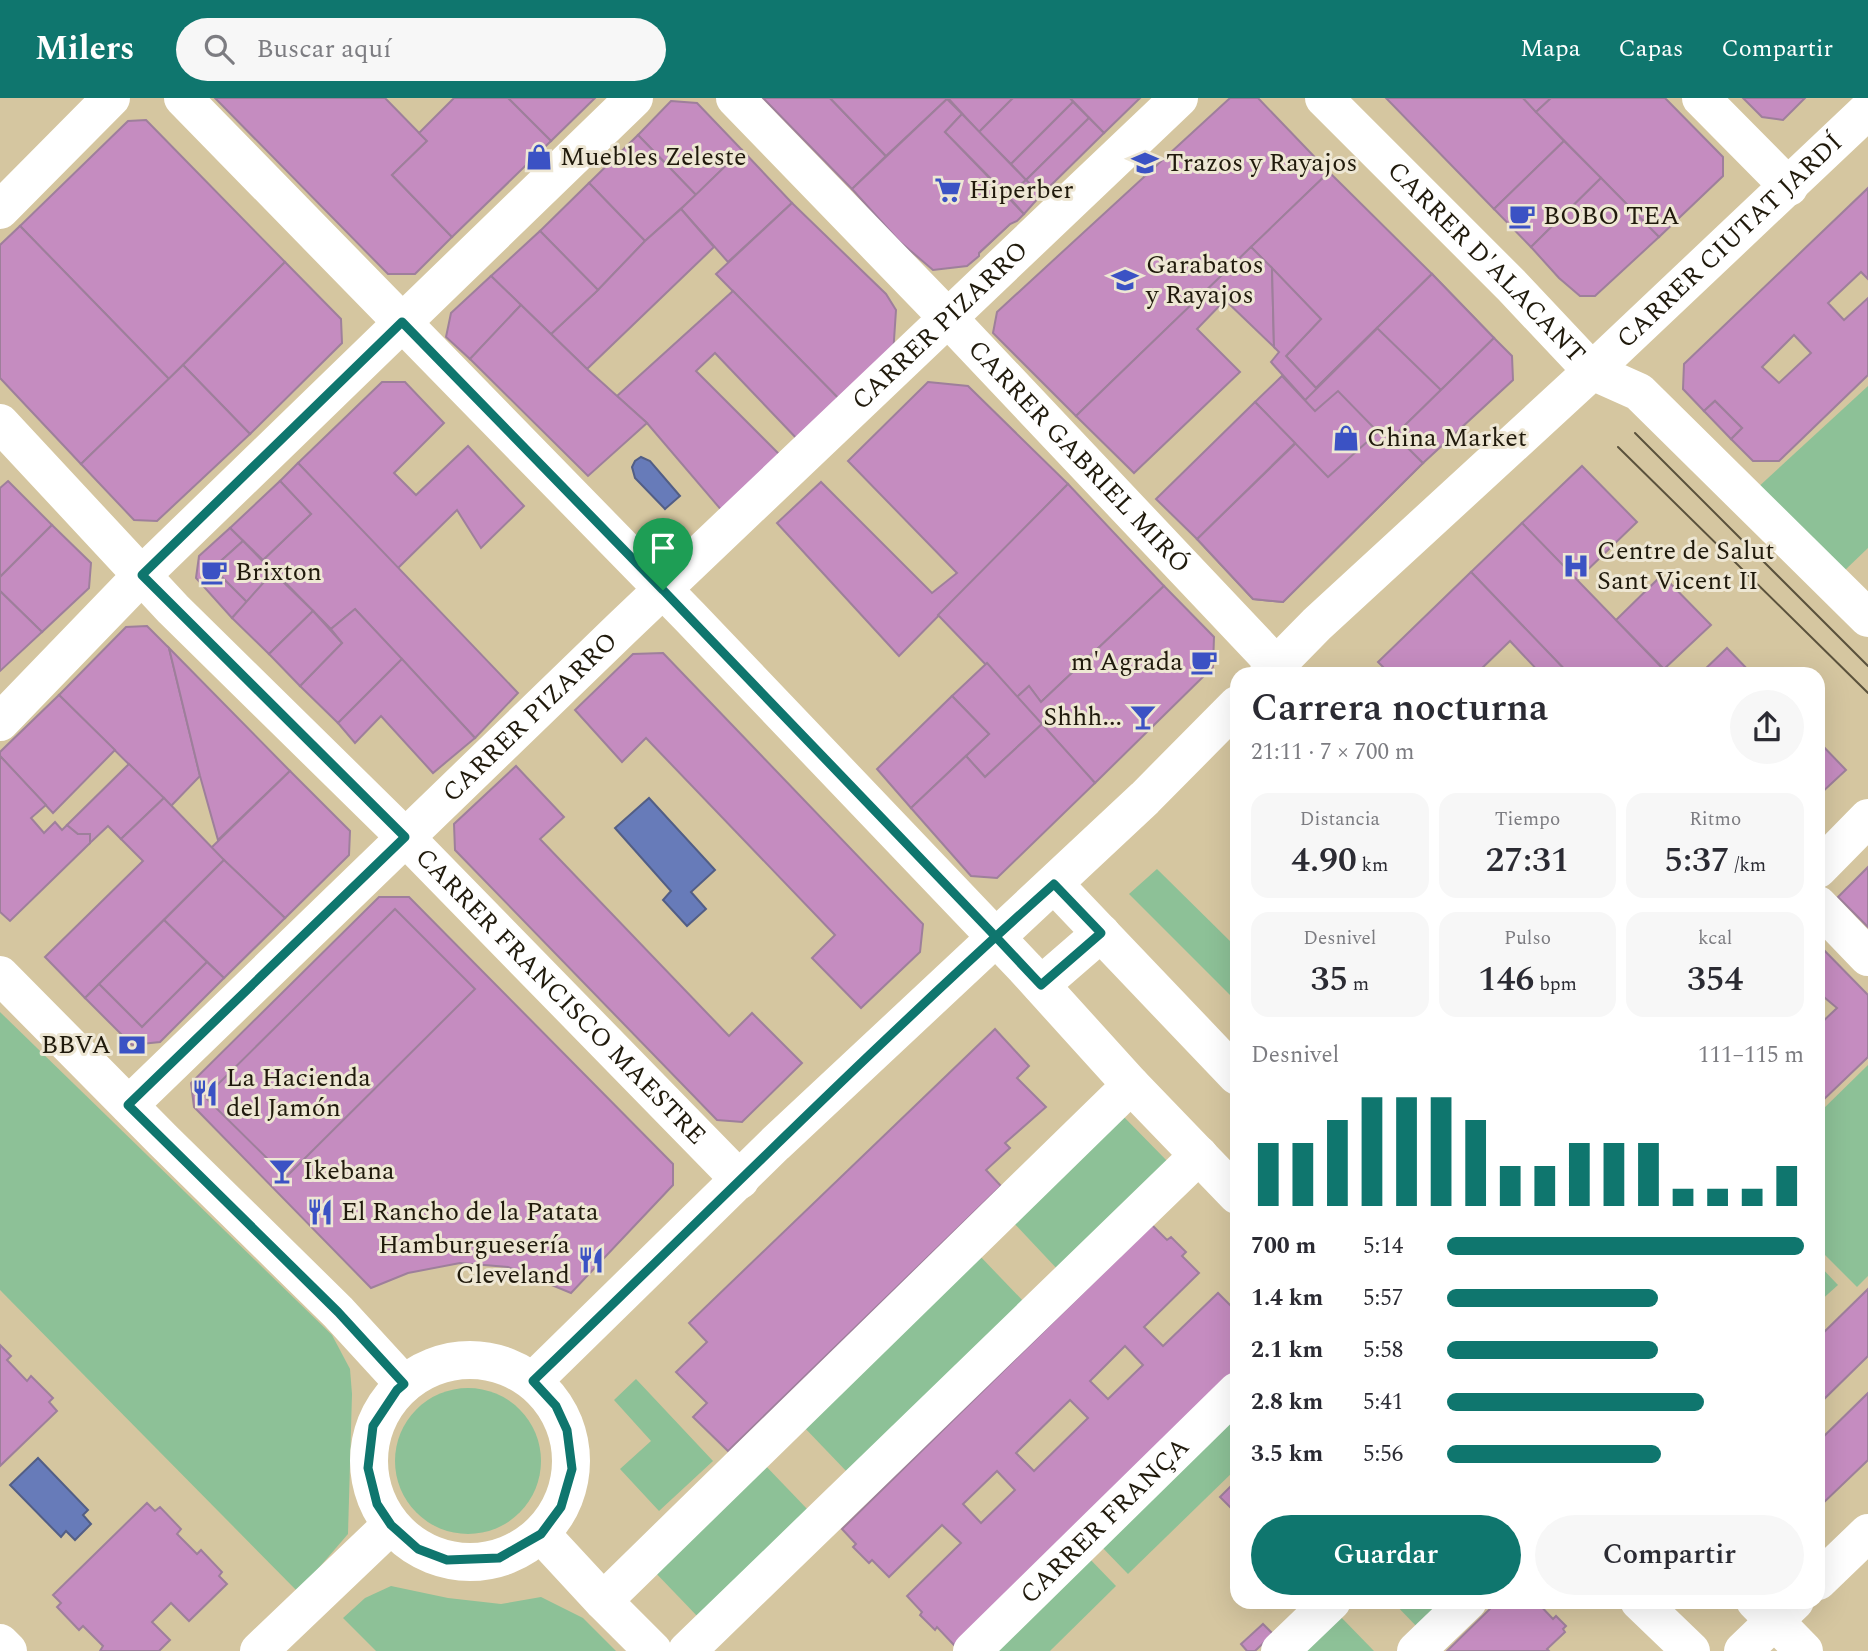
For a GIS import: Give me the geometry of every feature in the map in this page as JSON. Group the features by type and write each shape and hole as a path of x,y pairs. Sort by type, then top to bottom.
{"street":[{"path":"0,210 111,98"},
{"path":"183,98 663,590 996,937 1131,1085 1230,1188"},
{"path":"0,722 142,575 634,98"},
{"name":"CARRER GABRIEL MIRÓ","path":"735,98 947,317 1269,667"},
{"name":"CARRER PIZARRO","path":"128,1105 947,317 1179,98"},
{"name":"CARRER D'ALACANT","path":"1324,98 1511,285 1592,372 1639,392 1868,618"},
{"path":"1701,98 1789,187"},
{"name":"CARRER CIUTAT JARDÍ","path":"1275,667 1328,614 1592,372 1868,110"},
{"name":"CARRER FRANCISCO MAESTRE","path":"0,423 142,575 405,837 740,1180"},
{"path":"533,1381 740,1180 1145,798 1230,712"},
{"path":"1825,862 1868,818"},
{"path":"1054,884 1230,1069"},
{"path":"1825,912 1868,957"},
{"path":"1041,985 1101,933"},
{"path":"0,975 338,1312 404,1384"},
{"path":"603,1601 1131,1085"},
{"path":"687,1651 1199,1155"},
{"path":"472,1359 510,1367 533,1381 556,1406 567,1430 572,1469 561,1507 541,1534 499,1558 447,1560 418,1549 391,1525 377,1504 368,1468 373,1426 397,1390 412,1377 442,1363 472,1359"},
{"name":"CARRER FRANÇA","path":"972,1651 1230,1398"},
{"path":"259,1651 391,1525"},
{"path":"1825,1574 1868,1533"},
{"path":"541,1534 653,1651"},
{"path":"1280,1651 1324,1609"},
{"path":"1416,1651 1460,1609"},
{"path":"1647,1609 1691,1651"},
{"path":"1743,1651 1774,1609"},
{"path":"1776,1609 1804,1651"},
{"path":"0,1643 8,1651"}],"green space":[{"path":"1868,386 1868,548 1843,572 1755,490"},
{"path":"1157,869 1230,941 1230,995 1129,894"},
{"path":"0,1012 332,1335 350,1369 352,1394 348,1534 298,1592 0,1290"},
{"path":"1868,1065 1868,1276 1857,1287 1825,1255 1825,1107"},
{"path":"1122,1115 1172,1166 1060,1272 1012,1221"},
{"path":"978,1254 1025,1303 848,1473 801,1424"},
{"path":"1825,1271 1838,1285 1825,1297"},
{"path":"636,1379 713,1461 659,1511 620,1469 651,1441 614,1400"},
{"path":"468,1388 496,1394 519,1410 535,1433 541,1461 535,1489 519,1512 496,1528 468,1534 440,1528 417,1512 401,1489 395,1461 401,1433 417,1410 440,1394"},
{"path":"1230,1411 1230,1475 1128,1574 1096,1541"},
{"path":"761,1461 810,1512 699,1618 650,1567"},
{"path":"1085,1554 1116,1586 1050,1651 985,1651"},
{"path":"391,1586 448,1598 501,1604 541,1597 583,1618 616,1651 376,1651 343,1618 365,1598"},
{"path":"1400,1609 1442,1609 1420,1630"},
{"path":"1337,1613 1374,1651 1297,1651"}],"water":[{"path":"641,457 650,461 680,496 665,509 635,478 632,467"},
{"path":"649,798 715,870 691,892 706,909 687,926 663,900 671,891 615,828"},
{"path":"38,1458 88,1510 83,1515 91,1524 75,1540 66,1531 61,1537 10,1485"}],"building":[{"path":"215,98 385,98 427,141 392,175 452,237 415,274 388,274"},
{"path":"454,98 508,98 551,141 452,237 392,175 427,141 419,133"},
{"path":"508,98 595,98 551,141"},
{"path":"763,98 830,98 886,156 852,189"},
{"name":"Hiperber","path":"830,98 948,98 917,128 1010,224 979,253"},
{"path":"830,98 948,98 886,156"},
{"path":"948,98 1013,98 979,132"},
{"path":"1013,98 1070,98 1073,102 1011,164 979,132"},
{"path":"1070,98 1140,98 1104,133"},
{"name":"Garabatos y Rayajos","path":"1230,98 1258,98 1329,172 1076,416 993,333 997,312"},
{"path":"1386,98 1523,98 1564,141 1494,209"},
{"path":"1523,98 1551,98 1536,112"},
{"path":"1551,98 1665,98 1723,157 1723,176 1659,237 1536,112"},
{"path":"1743,98 1805,98 1783,120 1762,117"},
{"path":"947,99 962,114 945,132 1024,214 967,266 933,270 899,241 852,189"},
{"path":"671,101 697,103 742,150 696,195 638,135"},
{"path":"1073,102 1089,118 1026,180 1011,164"},
{"path":"962,114 1026,180 1008,196 945,132"},
{"path":"1089,118 1104,133 1041,195 1026,180"},
{"path":"146,120 285,262 169,379 20,226 128,121"},
{"path":"638,135 696,195 645,241 589,183"},
{"path":"1564,141 1601,178 1531,247 1494,209"},
{"path":"742,150 792,203 728,262 681,209"},
{"path":"1329,172 1432,274 1316,388 1286,356 1321,319 1251,247"},
{"path":"1601,178 1659,237 1595,296 1580,296 1559,278 1531,247"},
{"path":"1026,180 1041,195 1024,214 1008,196"},
{"path":"589,183 645,241 598,290 540,231"},
{"path":"1868,188 1868,279 1861,272 1828,303 1844,320 1868,298 1868,375 1779,461 1753,461 1731,439 1742,428 1715,401 1704,411 1683,389 1684,364","holes":["1794,335 1811,353 1779,383 1762,367"]},
{"path":"792,203 886,294 896,310 893,355 844,404 716,274"},
{"path":"681,209 714,247 587,369 551,334"},
{"path":"20,226 169,379 81,464 0,378 0,245"},
{"path":"540,231 598,290 551,334 491,276"},
{"path":"1251,247 1272,268 1274,347 1225,300 1197,329 1240,372 1134,473 1076,416"},
{"path":"285,262 341,319 342,343 250,434 183,365"},
{"name":"China Market","path":"1272,268 1321,319 1286,356 1316,388 1377,328 1441,390 1395,435 1423,463 1283,602 1253,599 1197,539 1295,443 1328,477 1378,432 1338,391 1315,411 1271,362 1279,352 1274,347"},
{"name":"China Market","path":"1432,274 1494,338 1395,435 1423,463 1283,602 1253,599 1197,539 1297,442 1281,424"},
{"path":"1432,274 1494,338 1441,390 1377,328"},
{"path":"491,276 521,305 470,359 446,337 451,313"},
{"path":"733,291 844,404 800,442 715,353 696,371 782,457 723,512 647,423 617,396"},
{"path":"521,305 647,423 588,476 470,359"},
{"path":"1494,338 1512,356 1513,380 1423,463 1395,435"},
{"path":"183,365 250,434 157,521 134,520 81,464"},
{"path":"1282,376 1315,411 1338,391 1378,432 1328,477 1255,402"},
{"path":"382,382 405,382 444,423 394,473 416,495 468,446 524,506 481,548 457,510 397,569 298,463"},
{"path":"928,382 968,386 1068,484 899,656 777,523 821,482 932,593 957,573 848,461"},
{"path":"1715,401 1742,428 1731,439 1704,411"},
{"path":"1255,402 1295,443 1197,539 1156,499"},
{"path":"298,463 518,693 475,738 355,609 331,629 263,560 311,514 280,481"},
{"path":"1582,466 1637,522 1577,580 1522,523"},
{"path":"8,481 52,525 0,577 0,488"},
{"path":"280,481 311,514 263,560 230,528"},
{"path":"1068,484 1164,586 1041,702 1029,686 1017,697 938,615"},
{"path":"1522,523 1661,667 1562,667 1471,572"},
{"path":"52,525 91,563 89,588 42,632 0,591 0,577"},
{"path":"230,528 243,541 213,568 247,602 232,618 196,578 199,556"},
{"path":"243,541 273,572 247,602 213,568"},
{"path":"273,572 313,611 269,654 232,618"},
{"path":"1471,572 1562,667 1534,667 1510,641 1483,667 1383,667 1378,662"},
{"path":"1662,575 1711,625 1666,667 1662,667 1616,620"},
{"path":"1164,586 1214,637 1213,667 1095,783 1017,697 1029,686 1041,702"},
{"path":"0,591 42,632 0,671"},
{"path":"355,609 402,659 338,723 300,686 342,643 331,629"},
{"path":"313,611 342,643 300,686 269,654"},
{"path":"147,626 169,648 200,776 171,806 59,695 126,627"},
{"path":"169,648 290,771 218,840 200,776"},
{"path":"1727,648 1745,667 1707,667"},
{"path":"663,653 923,924 920,952 861,1008 812,958 835,935 646,738 622,762 575,710 633,654"},
{"path":"402,659 475,738 433,773 381,716 355,743 338,723"},
{"path":"987,663 1042,724 985,777 966,756 989,734 952,696"},
{"path":"59,695 115,750 53,813 0,756 0,752"},
{"path":"952,696 989,734 911,808 877,769"},
{"path":"1042,724 1095,783 997,878 971,876 911,808 966,756 985,777"},
{"path":"1825,748 1846,770 1825,790"},
{"path":"0,756 46,805 31,818 44,833 55,822 62,830 67,825 78,834 90,834 90,843 10,921 0,912"},
{"path":"129,764 164,798 121,839 108,826 90,843 90,834 78,834 67,825"},
{"path":"516,766 564,817 540,839 729,1036 752,1013 802,1063 742,1122 717,1120 455,850 454,824"},
{"path":"290,771 350,831 349,855 285,918 211,848"},
{"path":"164,798 224,860 85,998 45,957 143,861 121,839"},
{"path":"224,860 285,918 224,978 164,920"},
{"path":"1868,867 1868,927 1838,897"},
{"path":"379,897 409,897 673,1164 673,1185 571,1293 508,1267 460,1263 408,1273 371,1288 194,1107 191,1083"},
{"path":"395,909 475,989 286,1177 205,1097"},
{"path":"164,920 207,962 142,1027 99,984"},
{"path":"1825,951 1868,995 1868,1057 1825,1098 1825,1019 1837,1008 1825,998"},
{"path":"207,962 224,978 160,1042 132,1045 85,998 99,984 142,1027"},
{"path":"995,1029 1029,1066 1017,1078 1046,1107 1005,1143 1010,1148 986,1170 1001,1186 728,1451 693,1417 707,1403 676,1372 707,1342 689,1323"},
{"path":"1152,1225 1167,1240 1171,1237 1186,1252 1182,1256 1199,1273 1144,1327 1163,1346 1218,1293 1230,1305 1230,1375 954,1645 937,1627 935,1630 920,1615 922,1612 907,1596 961,1543 942,1525 889,1577 872,1560 869,1563 853,1547 856,1544 842,1529","holes":["1125,1346 1143,1365 1108,1399 1090,1381","1070,1400 1088,1418 1034,1471 1016,1453","997,1471 1015,1490 981,1523 963,1504"]},
{"path":"1868,1289 1868,1356 1825,1398 1825,1331"},
{"path":"0,1345 11,1356 7,1360 27,1381 31,1376 53,1398 49,1402 57,1411 0,1466"},
{"path":"1868,1393 1868,1460 1825,1501 1825,1435"},
{"path":"1230,1487 1230,1507 1220,1497"},
{"path":"147,1503 155,1511 160,1507 181,1529 177,1534 197,1554 201,1550 222,1572 219,1576 227,1584 189,1621 171,1603 152,1622 170,1640 159,1651 100,1651 103,1646 83,1626 79,1630 57,1607 61,1603 53,1595"},
{"path":"1490,1609 1544,1609 1553,1619 1556,1616 1566,1626 1563,1629 1565,1632 1547,1649 1549,1651 1447,1651"},
{"path":"1263,1624 1273,1634 1255,1651 1247,1651 1241,1644"}],"tram line":[{"path":"1635,433 1868,666"},
{"path":"1618,447 1868,693"}],"place":[{"name":"Muebles Zeleste","path":"539,157"},
{"name":"Trazos y Rayajos","path":"1145,163"},
{"name":"Hiperber","path":"948,190"},
{"name":"BOBO TEA","path":"1522,216"},
{"name":"Garabatos y Rayajos","path":"1125,280"},
{"name":"China Market","path":"1346,438"},
{"name":"Centre de Salut Sant Vicent II","path":"1576,566"},
{"name":"Brixton","path":"214,572"},
{"name":"m'Agrada","path":"1204,662"},
{"name":"Shhh...","path":"1143,717"},
{"name":"BBVA","path":"132,1045"},
{"name":"La Hacienda del Jamón","path":"205,1093"},
{"name":"Ikebana","path":"282,1171"},
{"name":"El Rancho de la Patata","path":"320,1212"},
{"name":"Hamburguesería Cleveland","path":"591,1260"}],"route":[{"path":"663,590 402,322 142,575 173,609 405,837 128,1105 338,1312 404,1384 373,1426 368,1468 377,1504 391,1525 418,1549 447,1560 499,1558 541,1534 561,1507 572,1469 567,1430 556,1406 533,1381 775,1144 954,976 996,937 1054,884 1101,933 1041,985 996,937 663,590"}]}
